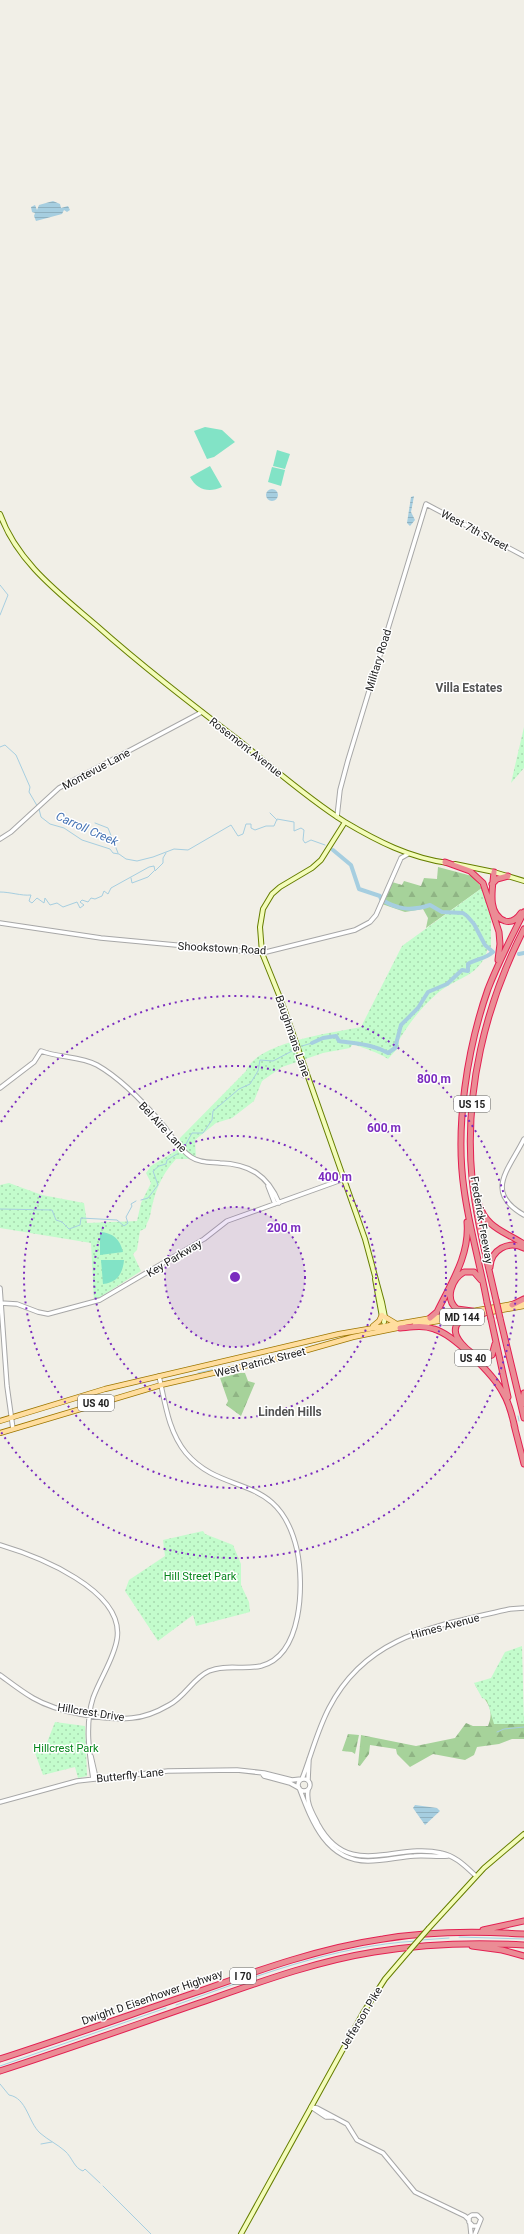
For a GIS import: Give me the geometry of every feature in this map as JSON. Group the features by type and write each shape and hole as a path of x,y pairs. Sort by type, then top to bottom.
{"highway":[{"path":"444,862 478,876 484,883 499,932 500,944 497,963 488,989"},
{"path":"489,899 489,887 494,872"},
{"path":"494,872 492,901 501,918 507,921 514,920 524,909"},
{"path":"492,885 498,879 508,876"},
{"name":"Frederick Freeway","path":"524,912 503,953 488,989 469,1066 462,1119 464,1189 487,1302 524,1464"},
{"name":"Frederick Freeway","path":"524,929 511,955 495,995 483,1039 474,1083 471,1118 472,1178 478,1220 524,1418"},
{"path":"472,1178 477,1201 484,1218 496,1229 524,1244"},
{"path":"430,1318 436,1312 464,1255 468,1235 464,1189"},
{"path":"493,1284 490,1265 496,1252 510,1245 524,1248"},
{"path":"472,1310 457,1309 451,1303 450,1295 457,1279 464,1272 474,1272 481,1279 485,1288"},
{"name":"US 40","path":"512,1305 524,1301"},
{"path":"483,1314 459,1322 456,1328 456,1336 472,1353 481,1358 490,1356 494,1352 495,1337"},
{"name":"US 40","path":"398,1326 427,1327 439,1330 451,1337 498,1384 507,1400 515,1428"},
{"path":"522,1409 524,1393"},
{"path":"468,1931 498,1928 524,1921"},
{"name":"Dwight D Eisenhower Highway","path":"0,2060 305,1956 383,1938 468,1931 524,1934"},
{"path":"447,1944 490,1948 524,1956"},
{"name":"Dwight D Eisenhower Highway","path":"0,2071 309,1966 373,1952 447,1944 524,1945"}],"main road":[{"name":"Rosemont Avenue","path":"0,514 12,539 30,564 79,611 135,659 337,817 408,854 494,872 524,882"},
{"name":"Baughmans Lane","path":"345,822 321,860 312,868 280,887 267,900 261,916 262,953 281,1000 365,1238 384,1320 385,1331"},
{"name":"West Patrick Street","path":"0,1433 161,1385 280,1358 331,1343 385,1331 430,1318 472,1310 512,1305"},
{"name":"West Patrick Street","path":"0,1421 62,1401 159,1376 371,1327 384,1320 398,1326 483,1314 524,1306"},
{"path":"371,1327 379,1321 384,1320 398,1326"},
{"name":"Jefferson Pike","path":"241,2234 366,2008 390,1972 476,1876 503,1850 524,1834"}],"street":[{"name":"West 7th Street","path":"426,504 524,556"},
{"name":"Military Road","path":"337,817 340,790 348,760 426,504"},
{"name":"Montevue Lane","path":"0,839 11,832 39,804 66,784 202,712"},
{"path":"400,851 401,858 408,854"},
{"name":"Shookstown Road","path":"0,923 101,938 262,953 360,928 374,918 401,858"},
{"name":"Bel Aire Lane","path":"0,1088 34,1062 41,1051 51,1055 88,1061 110,1074 149,1110 178,1146 192,1157 205,1162 242,1165 251,1169 274,1190 277,1203"},
{"path":"524,1139 504,1180 501,1190 506,1203 524,1215"},
{"name":"Key Parkway","path":"1,1303 17,1304 48,1314 100,1300 204,1239 227,1221 344,1179"},
{"path":"0,1288 10,1418 13,1429"},
{"name":"Hillcrest Drive","path":"0,1675 32,1698 47,1705 89,1714 131,1718 159,1711 178,1700 209,1671 220,1668 256,1667 274,1660 283,1653 293,1632 299,1604 300,1576 296,1549 288,1523 277,1507 264,1496 211,1473 190,1457 178,1441 172,1428 159,1376"},
{"path":"0,1545 32,1556 70,1575 100,1596 112,1612 118,1629 117,1638 89,1714 91,1756 94,1779"},
{"name":"Himes Avenue","path":"301,1779 321,1726 336,1695 354,1672 373,1655 394,1642 425,1628 510,1609 524,1608"},
{"name":"Himes Avenue","path":"308,1780 309,1758"},
{"name":"Butterfly Lane","path":"0,1802 52,1786 94,1779 180,1771 237,1770 263,1773 292,1780 301,1779"},
{"name":"Butterfly Lane","path":"263,1773 264,1776 290,1783 299,1789"},
{"path":"449,1855 413,1856 370,1861 358,1860 340,1854 329,1846 314,1823 299,1789 298,1782 301,1779 308,1780 310,1786 308,1790 308,1803 321,1828 336,1846 358,1856 374,1857 421,1851 449,1855 458,1860 476,1876"},
{"path":"299,1789 308,1790"},
{"path":"314,1823 321,1828"},
{"path":"311,2107 347,2124 359,2143 383,2153 415,2192 465,2216 477,2226"},
{"path":"471,2234 470,2220 476,2214 480,2217 481,2222 477,2226 475,2234"}],"green space":[{"path":"205,427 222,430 235,442 214,457 207,459 194,431"},
{"path":"277,450 290,454 285,469 273,466"},
{"path":"210,466 222,487 212,490 204,489 196,485 190,477"},
{"path":"272,467 285,470 281,486 268,482"},
{"path":"524,727 524,768 511,783"},
{"path":"438,867 472,876 482,888 426,928 428,918 423,909 405,912 382,904 392,882 402,885 404,881 421,886 424,878 437,879"},
{"path":"482,888 491,911 491,947 488,948 480,965 468,975 439,992 428,1002 417,1014 399,1040 399,1047 388,1059 376,1052 353,1044 350,1048 323,1053 282,1067 262,1081 254,1101 232,1118 216,1123 195,1140 196,1159 176,1159 170,1165 158,1186 150,1218 146,1228 140,1231 137,1250 133,1254 141,1271 94,1301 91,1243 0,1228 0,1185 9,1183 42,1195 84,1203 87,1223 137,1221 141,1203 151,1183 146,1173 151,1166 177,1150 180,1138 246,1071 253,1061 265,1053 297,1040 361,1027 402,946"},
{"path":"100,1232 112,1235 118,1240 123,1252 100,1255"},
{"path":"101,1260 124,1260 121,1273 112,1282 103,1284"},
{"path":"245,1373 248,1381 255,1383 241,1416 226,1405 228,1401 220,1378"},
{"name":"Hill Street Park","path":"203,1531 205,1534 233,1545 241,1564 241,1585 249,1602 250,1612 196,1626 193,1615 158,1641 125,1591 129,1580 165,1556 163,1540"},
{"path":"522,1646 524,1724 494,1724 487,1700 482,1698 474,1683 491,1678 505,1652"},
{"path":"475,1685 524,1717 524,1739 512,1739 499,1744 477,1747 474,1755 465,1760 433,1754 410,1767 397,1754 396,1749 370,1745 369,1754 360,1766 358,1765 361,1735 416,1746 455,1738 466,1723 473,1726 488,1726 491,1713 490,1708"},
{"name":"Hillcrest Park","path":"55,1722 85,1726 87,1776 78,1778 75,1767 43,1775 35,1753 46,1745"},
{"path":"348,1734 359,1735 355,1754 352,1752 342,1751"}],"water":[{"path":"53,201 60,204 61,208 68,206 70,210 67,212 64,210 62,214 36,221 34,216 35,213 32,212 31,207 35,205 37,210 39,205"},
{"path":"270,489 274,489 278,495 274,501 270,501 266,497 266,493"},
{"path":"414,496 411,512 415,520 410,526 407,523 411,497"},
{"path":"415,1805 437,1808 440,1811 425,1825 413,1808"}],"waterway":[{"path":"0,585 8,595 0,615"},
{"name":"Carroll Creek","path":"0,747 5,745 16,755 30,787 29,792 39,809 41,817 50,824 64,828 82,840 110,849 113,853 119,854 126,859 137,861 174,849 188,850 231,825 238,836 243,834 246,824 251,824 251,828 255,830 266,826 274,826 277,819 294,822 294,831 301,828 304,830 303,840 305,843 311,840 325,845"},
{"path":"270,813 277,820"},
{"path":"95,823 108,828 118,853"},
{"path":"312,1043 323,1038 336,1036 339,1041 370,1046 388,1053 395,1048 401,1025 418,1008 428,992 447,984 462,970 468,971 468,964 493,952 485,945 474,924 463,913 442,912 430,905 411,909 399,907 387,903 381,899 380,896 359,889 351,865 333,850"},
{"path":"0,892 31,895 29,901 32,903 37,898 44,903 45,898 50,905 57,903 63,907 77,902 80,908 84,905 80,902 82,900 88,902 91,898 95,899 102,896 104,891 108,894 111,888 149,867 154,866 155,871 163,863 163,858 166,853"},
{"path":"131,878 132,883 148,877 154,871"},
{"name":"Carroll Creek","path":"519,954 524,953"},
{"path":"302,1046 312,1043"},
{"path":"186,1144 192,1133 203,1133 212,1120 213,1111 239,1089 250,1084 258,1071 260,1060 273,1061 292,1051"},
{"path":"141,1200 148,1198 158,1185 153,1171 159,1166 166,1164 167,1160 177,1154"},
{"path":"0,1209 52,1210 56,1220 62,1222 69,1229 80,1225 81,1218 117,1220 124,1226 128,1223 126,1217 132,1206 131,1204 136,1201"},
{"path":"198,1373 220,1368"},
{"path":"518,1416 519,1421"},
{"path":"497,1732 504,1729 524,1727"},
{"path":"459,1937 524,1939"},
{"path":"421,1940 449,1938"},
{"path":"176,2005 294,1964 354,1949 416,1941"},
{"path":"0,2066 166,2008"},
{"path":"0,2084 9,2095 15,2097 24,2105 40,2133 65,2151 80,2170 83,2171 85,2169 100,2183"},
{"path":"41,2144 52,2142"},
{"path":"103,2186 151,2234"}],"district":[{"name":"Villa Estates","path":"469,688"},
{"name":"Linden Hills","path":"290,1412"}]}
